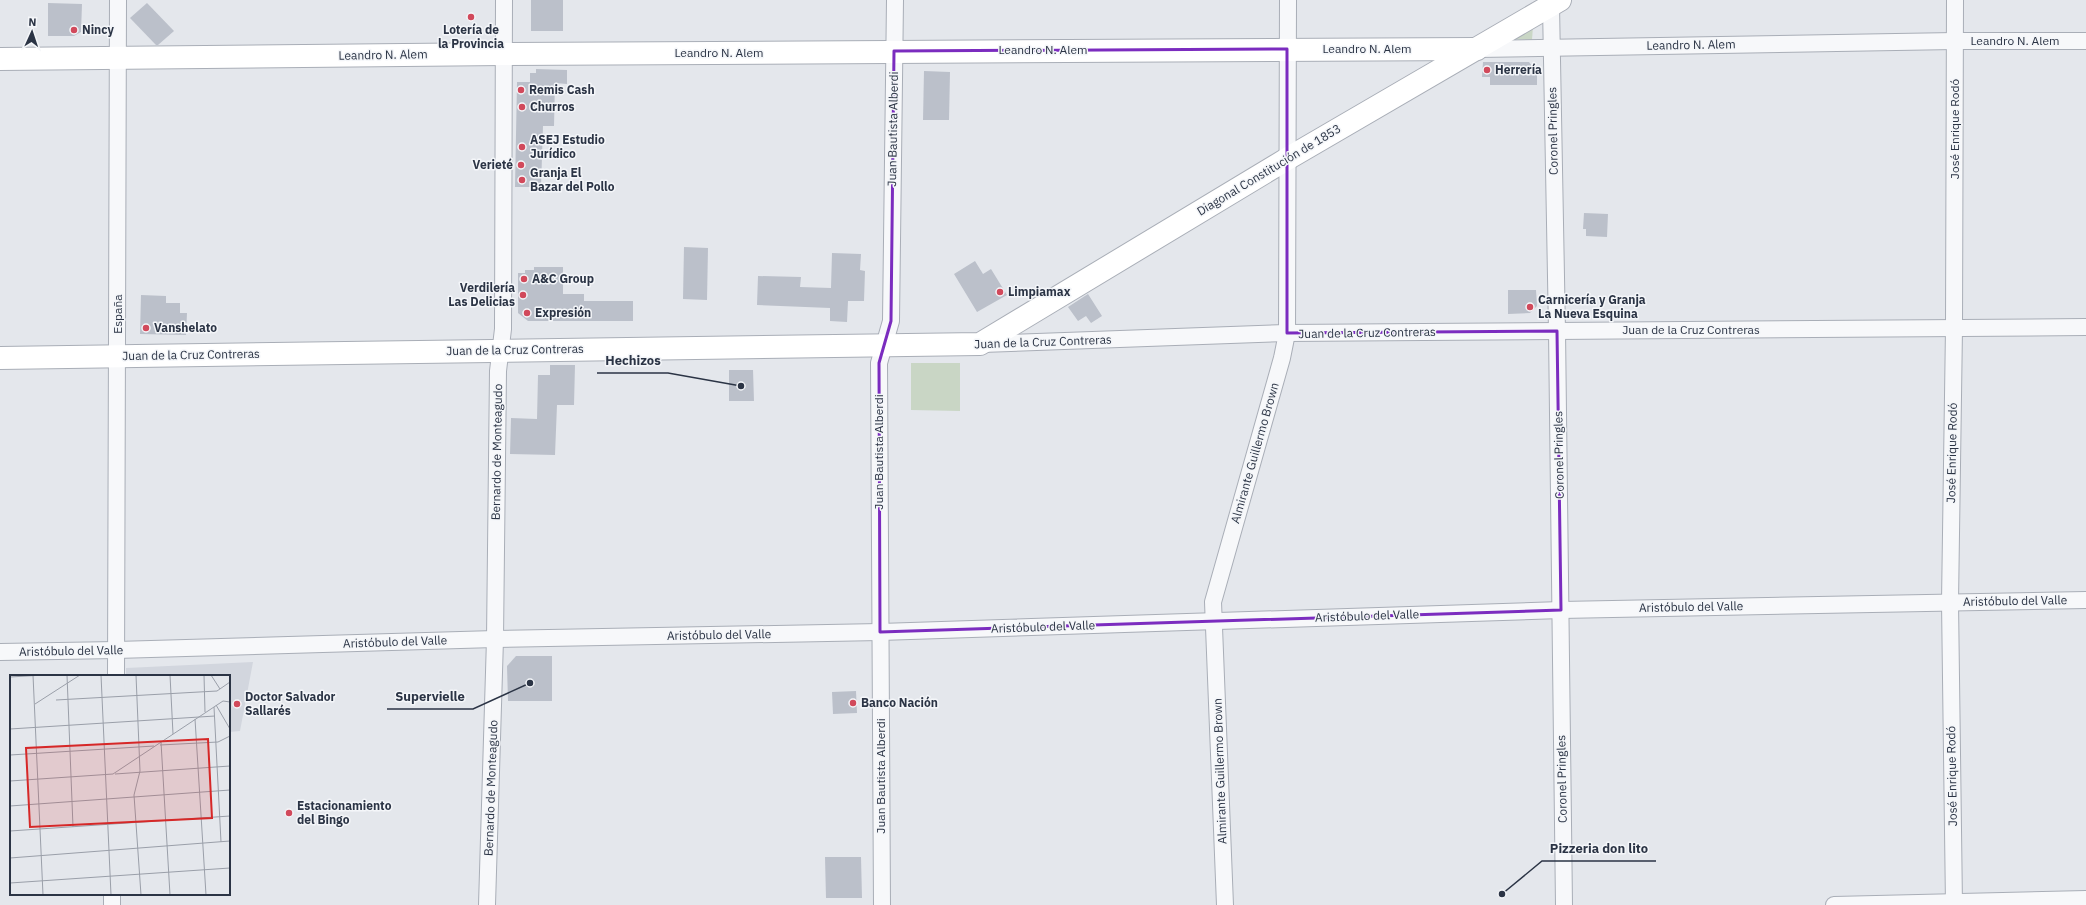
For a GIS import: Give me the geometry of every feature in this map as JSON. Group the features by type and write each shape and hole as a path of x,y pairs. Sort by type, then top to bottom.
{"main road":[{"name":"Diagonal Constitución de 1853","path":"980,344 1287,159 1556,3"},
{"name":"Leandro N. Alem","path":"0,59 894,51 1478,49"},
{"name":"Juan de la Cruz Contreras","path":"0,358 980,344"}],"street":[{"name":"España","path":"116,675 118,356 116,58 118,0"},
{"name":"Bernardo de Monteagudo","path":"487,905 495,639 498,371 503,329 504,0"},
{"name":"Juan Bautista Alberdi","path":"882,905 879,362 891,321 895,0"},
{"name":"Almirante Guillermo Brown","path":"1225,905 1213,602 1282,358 1287,333 1288,0"},
{"name":"José Enrique Rodó","path":"1954,904 1950,602 1954,328 1955,0"},
{"name":"Coronel Pringles","path":"1556,3 1551,47 1557,331 1564,905"},
{"name":"Leandro N. Alem","path":"1478,49 1955,41 2086,41"},
{"name":"Juan de la Cruz Contreras","path":"980,344 1287,333 2086,326"},
{"name":"Aristóbulo del Valle","path":"0,652 495,639 880,632 1561,610 2086,600"},
{"path":"1834,905 1954,904 2086,899"}],"highlighted area":[{"path":"1287,49 1287,333 1557,331 1561,610 880,632 879,363 891,321 894,51"}],"shaded area":[{"name":"Doctor Salvador Sallarés","path":"253,662 240,731 230,732 230,675 126,675 126,668"}],"green space":[{"path":"1533,26 1532,40 1509,39"},
{"path":"911,363 960,363 960,411 911,410"}],"building":[{"path":"531,0 563,0 563,31 531,31"},
{"path":"48,3 82,4 81,32 74,36 48,36"},
{"path":"147,3 174,31 158,45 156,45 130,18"},
{"path":"1483,62 1529,62 1537,73 1537,85 1490,85 1490,77 1482,77"},
{"path":"536,69 567,70 567,84 555,83 554,126 543,126 541,187 515,187 517,82 530,82 530,73 536,73"},
{"path":"924,71 950,72 949,120 923,120"},
{"path":"1584,213 1608,214 1607,237 1586,236 1586,229 1583,229"},
{"path":"684,247 708,248 707,300 683,299"},
{"path":"832,253 861,254 860,270 865,271 864,301 848,301 847,322 830,321 830,308 757,305 758,276 801,277 800,287 831,288"},
{"path":"975,261 983,274 991,269 1007,295 977,312 954,274"},
{"path":"534,267 563,267 563,294 584,294 584,301 633,301 633,321 528,321 518,313 518,273 525,273 525,270 534,270"},
{"path":"1508,290 1536,290 1537,306 1530,313 1508,314"},
{"path":"1088,294 1102,316 1091,323 1086,316 1078,321 1068,307"},
{"path":"141,295 166,296 166,303 180,303 180,313 187,313 186,335 140,334"},
{"path":"550,365 575,365 574,405 557,405 555,455 510,454 511,418 537,419 538,375 550,375"},
{"path":"729,370 753,370 754,401 729,401"},
{"path":"516,656 552,656 552,701 508,701 507,666"},
{"path":"856,691 857,713 833,714 832,692"},
{"path":"825,857 861,857 862,898 826,898"}],"place":[{"name":"Lotería de la Provincia","path":"471,17"},
{"name":"Nincy","path":"74,30"},
{"name":"Herrería","path":"1487,70"},
{"name":"Remis Cash","path":"521,90"},
{"name":"Churros","path":"522,107"},
{"name":"ASEJ Estudio Jurídico","path":"522,147"},
{"name":"Verieté","path":"521,165"},
{"name":"Granja El Bazar del Pollo","path":"522,180"},
{"name":"A&C Group","path":"524,279"},
{"name":"Limpiamax","path":"1000,292"},
{"name":"Verdilería Las Delicias","path":"523,295"},
{"name":"Carnicería y Granja La Nueva Esquina","path":"1530,307"},
{"name":"Expresión","path":"527,313"},
{"name":"Vanshelato","path":"146,328"},
{"name":"Hechizos","path":"741,386"},
{"name":"Supervielle","path":"530,683"},
{"name":"Banco Nación","path":"853,703"},
{"name":"Doctor Salvador Sallarés","path":"237,704"},
{"name":"Estacionamiento del Bingo","path":"289,813"},
{"name":"Pizzeria don lito","path":"1502,894"}]}
